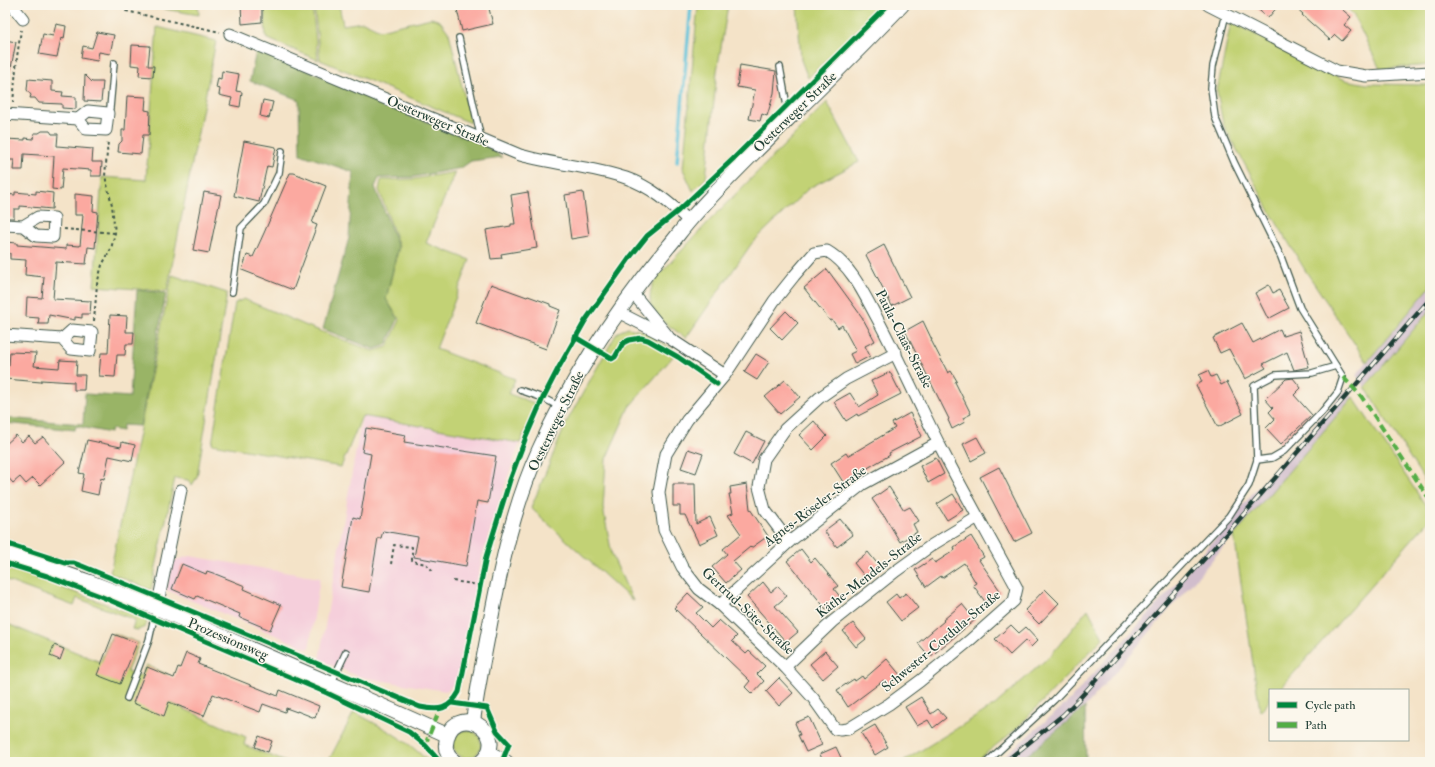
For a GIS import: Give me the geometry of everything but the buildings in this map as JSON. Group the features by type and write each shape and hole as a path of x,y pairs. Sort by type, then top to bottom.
{"street":[{"path":"12,5 23,19"},
{"name":"Oesterweger Straße","path":"473,722 479,681 502,560 517,508 538,450 593,348 632,292 689,221 737,169 902,5"},
{"path":"1208,5 1337,71 1366,76 1430,72"},
{"name":"Oesterweger Straße","path":"230,34 520,155 537,160 597,170 627,178 656,193 689,221"},
{"path":"9,114 78,119 88,111 108,113 106,130 86,129 78,119"},
{"path":"5,225 23,226 38,217 54,218 52,237 36,236 23,226"},
{"name":"Paula-Claas-Straße","path":"725,375 774,301 814,253 827,251 835,256 849,272 866,296 896,353 938,443 1017,588 1017,594"},
{"path":"632,292 645,306 669,338"},
{"path":"618,312 669,338 725,375"},
{"path":"5,335 62,339 71,349 90,351 92,332 72,330 62,339"},
{"path":"789,542 765,510 759,487 764,459 785,429 819,398 846,379 896,353"},
{"name":"Gertrud-Söte-Straße","path":"725,375 687,420 666,454 659,492 664,530 682,567 699,589 720,605 785,667 813,698 835,729 840,730"},
{"name":"Agnes-Röseler-Straße","path":"720,605 789,542 863,484 938,443"},
{"path":"156,608 181,490"},
{"name":"Käthe-Mendels-Straße","path":"785,667 832,622 896,571 932,545 978,517"},
{"name":"Prozessionsweg","path":"5,553 90,582 156,608 447,735"},
{"name":"Schwester-Cordula-Straße","path":"840,730 848,729 889,704 920,681 970,641 1014,601 1017,594"},
{"path":"455,762 451,759 445,748 447,735 453,726 462,722 473,722 482,726 488,734 490,743 485,757 506,762"}],"lane":[{"path":"1226,14 1213,66 1211,88 1215,117 1234,162 1281,257 1300,308 1343,377 1338,392 1321,413 1284,451 1272,458 1257,460"},
{"path":"459,38 481,139"},
{"path":"108,113 110,108 114,63"},
{"path":"780,67 787,106 791,116"},
{"path":"232,292 241,228 264,204 279,173 282,151"},
{"path":"987,762 1054,700 1229,516 1249,485 1257,460 1254,386 1276,375 1312,373 1336,366"},
{"path":"520,390 543,398 560,407"},
{"path":"127,698 149,640 156,608"},
{"path":"331,684 346,652"}],"path":[{"path":"127,5 126,11 230,34"},
{"path":"9,114 23,19"},
{"path":"92,332 97,284 102,265 110,249 115,233 112,205 105,176 108,136 106,130"},
{"path":"53,228 115,233"},
{"path":"391,564 394,545 412,547 412,561 426,564 434,572"},
{"path":"453,581 480,585"}],"shaded area":[{"path":"1430,287 1430,310 1365,387 1356,375"},
{"path":"1346,390 1353,397 1085,707 1019,762 997,762 1067,703 1189,570 1252,494"},
{"path":"362,416 520,443 482,558 460,671 453,685 446,691 360,677 319,660"},
{"path":"190,556 320,578 309,649 166,590 172,561"}],"green space":[{"path":"141,5 198,5 199,15"},
{"path":"264,5 312,5 318,60 266,38"},
{"path":"314,5 339,5 343,25 363,22 380,30 431,18 440,21 449,33 471,123 320,60"},
{"path":"698,5 728,5 717,71 706,178 693,191 683,169"},
{"path":"797,5 882,5 808,78 801,60"},
{"path":"1344,5 1430,5 1430,65 1380,69 1353,14"},
{"path":"1231,22 1345,80 1367,84 1430,85 1430,287 1367,362 1305,270 1272,215 1223,124 1217,91"},
{"path":"157,27 216,41 167,291 94,286 102,177 146,180"},
{"path":"256,51 319,75 350,90 488,147 502,157 471,161 461,168 413,177 379,178 375,187 398,247 386,299 398,319 386,345 374,349 323,329 349,238 353,172 300,154 299,100 250,81"},
{"path":"827,102 859,162 809,188 752,243 686,338 662,320 652,306 650,297 657,277 713,217"},
{"path":"455,172 426,243 470,260 436,349 515,379 509,394 537,404 520,443 362,416 341,467 212,444 235,303 244,299 307,326 373,351 387,347 400,320 386,299 399,247 379,190 381,180 414,179"},
{"path":"172,275 227,293 197,477 192,485 188,480 175,478 151,590 110,573"},
{"path":"137,290 166,293 140,426 123,425 122,431 111,429 110,433 76,426 75,430 5,423 5,418 83,424 85,394 130,397"},
{"path":"1430,310 1430,489 1365,387"},
{"path":"628,328 642,331 677,352 629,407 606,459 603,508 612,555 633,601 531,508 567,421 615,336 618,332"},
{"path":"1353,397 1430,512 1430,519 1280,689 1269,689 1269,701 1260,711 1234,535"},
{"path":"5,568 18,571 148,620 145,627 138,630 132,629 135,620 77,598 74,606 5,580"},
{"path":"1088,609 1103,638 1015,730 975,762 902,762 995,705 1051,655"},
{"path":"5,623 100,662 113,633 139,643 127,671 141,676 146,665 167,674 158,697 246,737 244,745 286,762 5,762"},
{"path":"1085,707 1086,762 1019,762"},
{"path":"354,712 411,746 429,762 328,762"},
{"path":"467,730 477,734 481,744 477,754 467,758 457,754 453,744 457,734"}],"waterway":[{"path":"677,162 691,5"}],"railway":[{"path":"1005,762 1063,715 1078,700 1230,530 1430,299"}],"marked path":[{"path":"1343,377 1361,396 1430,500"},
{"path":"425,745 440,709"}],"cycle path":[{"path":"5,543 66,563 74,563 82,566 420,707 438,709 447,706 459,692 486,557 510,480 526,437 543,398 585,321 647,236 678,211 733,159 888,5"},
{"path":"575,337 612,359 615,357 623,343 629,340 641,338 648,340 678,357 717,384"},
{"path":"5,563 47,576 100,596 327,693 409,732 425,745 440,762"},
{"path":"452,703 487,708 497,731 509,744 502,762"}]}
